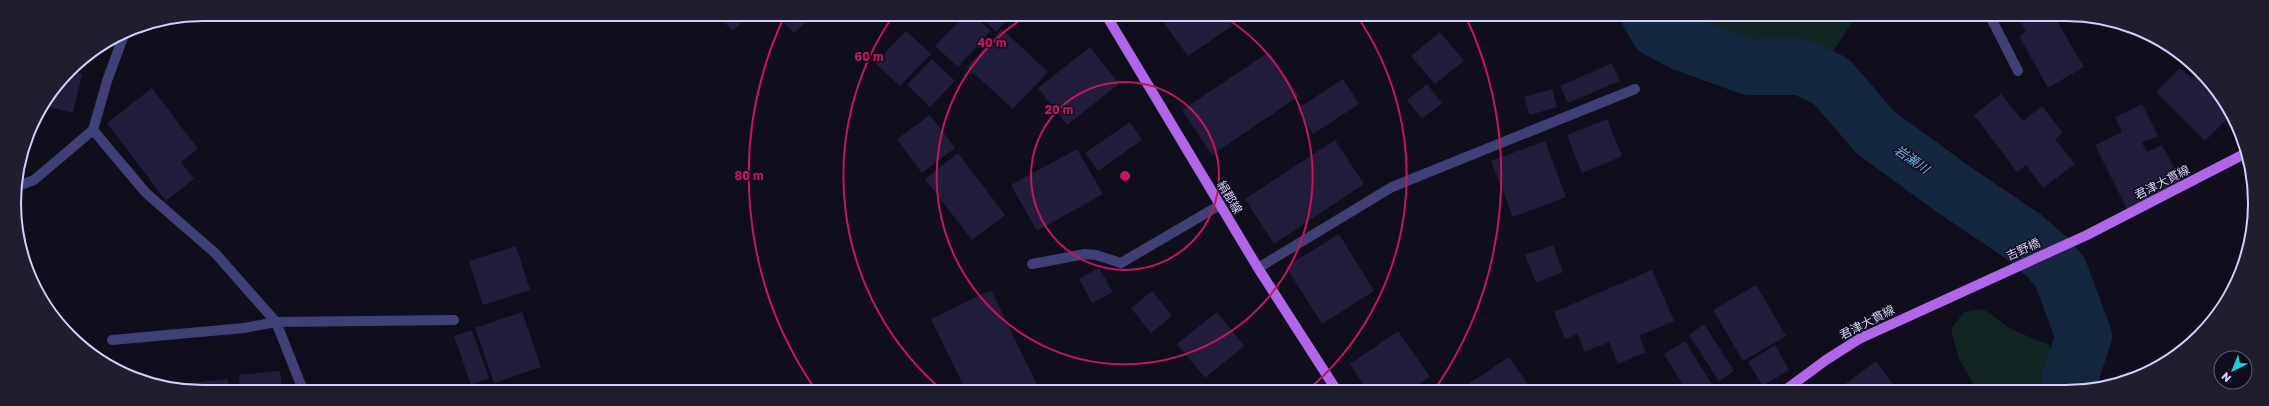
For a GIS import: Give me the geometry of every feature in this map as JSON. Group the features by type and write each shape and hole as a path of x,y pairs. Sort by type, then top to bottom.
{"main road":[{"name":"絹郡線","path":"1110,21 1258,268 1333,385"},
{"name":"君津大貫線","path":"2087,235 2242,155"},
{"name":"吉野橋","path":"1969,288 2087,235"},
{"name":"君津大貫線","path":"1792,385 1826,360 1859,339 1969,288"}],"street":[{"path":"1993,21 2018,71"},
{"path":"22,184 34,180 93,130 107,81 122,41"},
{"path":"1258,268 1392,187 1635,89"},
{"path":"93,130 146,193 215,253 276,322 301,385"},
{"path":"1032,264 1067,256 1085,254 1096,255 1121,263 1220,205"},
{"path":"112,340 244,328 276,322 454,320"}],"green space":[{"path":"1697,21 1853,21 1830,56 1705,28"},
{"path":"1983,309 2011,329 2049,345 2065,385 1974,385 1959,359 1951,329 1964,312"}],"building":[{"path":"723,21 743,21 733,31"},
{"path":"783,21 807,21 794,33"},
{"path":"959,21 980,21 991,31 958,67 935,46"},
{"path":"985,21 1006,21 996,32"},
{"path":"1167,21 1228,21 1232,26 1188,56 1164,23"},
{"path":"2020,21 2057,21 2084,67 2048,88 2019,36 2026,32"},
{"path":"1002,29 1048,72 1013,109 967,67"},
{"path":"906,31 931,54 900,86 875,63"},
{"path":"1440,32 1464,61 1435,84 1411,56"},
{"path":"1090,47 1119,84 1067,125 1038,88"},
{"path":"1269,52 1299,96 1212,155 1182,110"},
{"path":"932,59 955,81 930,107 907,85"},
{"path":"1612,63 1620,81 1568,103 1560,86"},
{"path":"2180,68 2192,79 2196,75 2210,92 2227,119 2205,141 2156,92"},
{"path":"76,72 82,74 73,113 49,107"},
{"path":"1343,79 1359,104 1313,134 1297,109"},
{"path":"1427,84 1442,103 1422,119 1407,100"},
{"path":"152,88 198,149 181,162 194,179 166,201 107,123"},
{"path":"1552,89 1557,107 1530,115 1524,97"},
{"path":"2001,94 2023,121 2042,106 2063,133 2055,139 2075,164 2043,188 2026,165 2017,172 1974,115"},
{"path":"2142,104 2158,136 2142,143 2147,152 2162,145 2181,182 2127,209 2095,145 2122,132 2115,117"},
{"path":"930,115 955,148 922,173 897,139"},
{"path":"1607,119 1622,156 1582,173 1567,135"},
{"path":"1130,122 1142,140 1098,171 1085,153"},
{"path":"1335,140 1364,184 1274,244 1245,199"},
{"path":"1545,141 1566,197 1513,217 1491,161"},
{"path":"1077,149 1103,194 1037,231 1011,185"},
{"path":"958,153 1005,215 972,240 925,179"},
{"path":"1339,234 1374,291 1322,324 1286,267"},
{"path":"1553,245 1563,272 1536,283 1525,255"},
{"path":"516,246 530,290 483,305 469,261"},
{"path":"1099,268 1113,292 1092,303 1079,279"},
{"path":"1652,270 1674,321 1639,336 1646,352 1618,364 1609,342 1585,352 1577,334 1565,339 1554,312"},
{"path":"1756,285 1786,336 1743,361 1713,310"},
{"path":"991,290 1037,385 963,385 931,319"},
{"path":"1152,291 1172,316 1151,333 1131,308"},
{"path":"522,312 541,367 494,383 475,328"},
{"path":"1217,312 1244,346 1205,378 1177,344"},
{"path":"1704,324 1734,371 1719,381 1689,335"},
{"path":"472,330 489,378 471,385 454,336"},
{"path":"1398,331 1430,377 1418,385 1364,385 1350,364"},
{"path":"1685,341 1712,385 1683,385 1664,354"},
{"path":"1775,345 1789,370 1762,385 1748,362"},
{"path":"1509,357 1528,385 1467,385"},
{"path":"1876,361 1894,385 1844,385"},
{"path":"280,371 281,385 240,385 239,375"},
{"path":"228,379 229,385 191,385 188,383"}],"waterway":[{"name":"岩瀬川","path":"1653,21 1658,30 1685,44 1749,67 1801,67 1831,81 1876,133 1953,189 2024,237 2047,257 2060,272 2084,336 2070,378 2072,385"}]}
